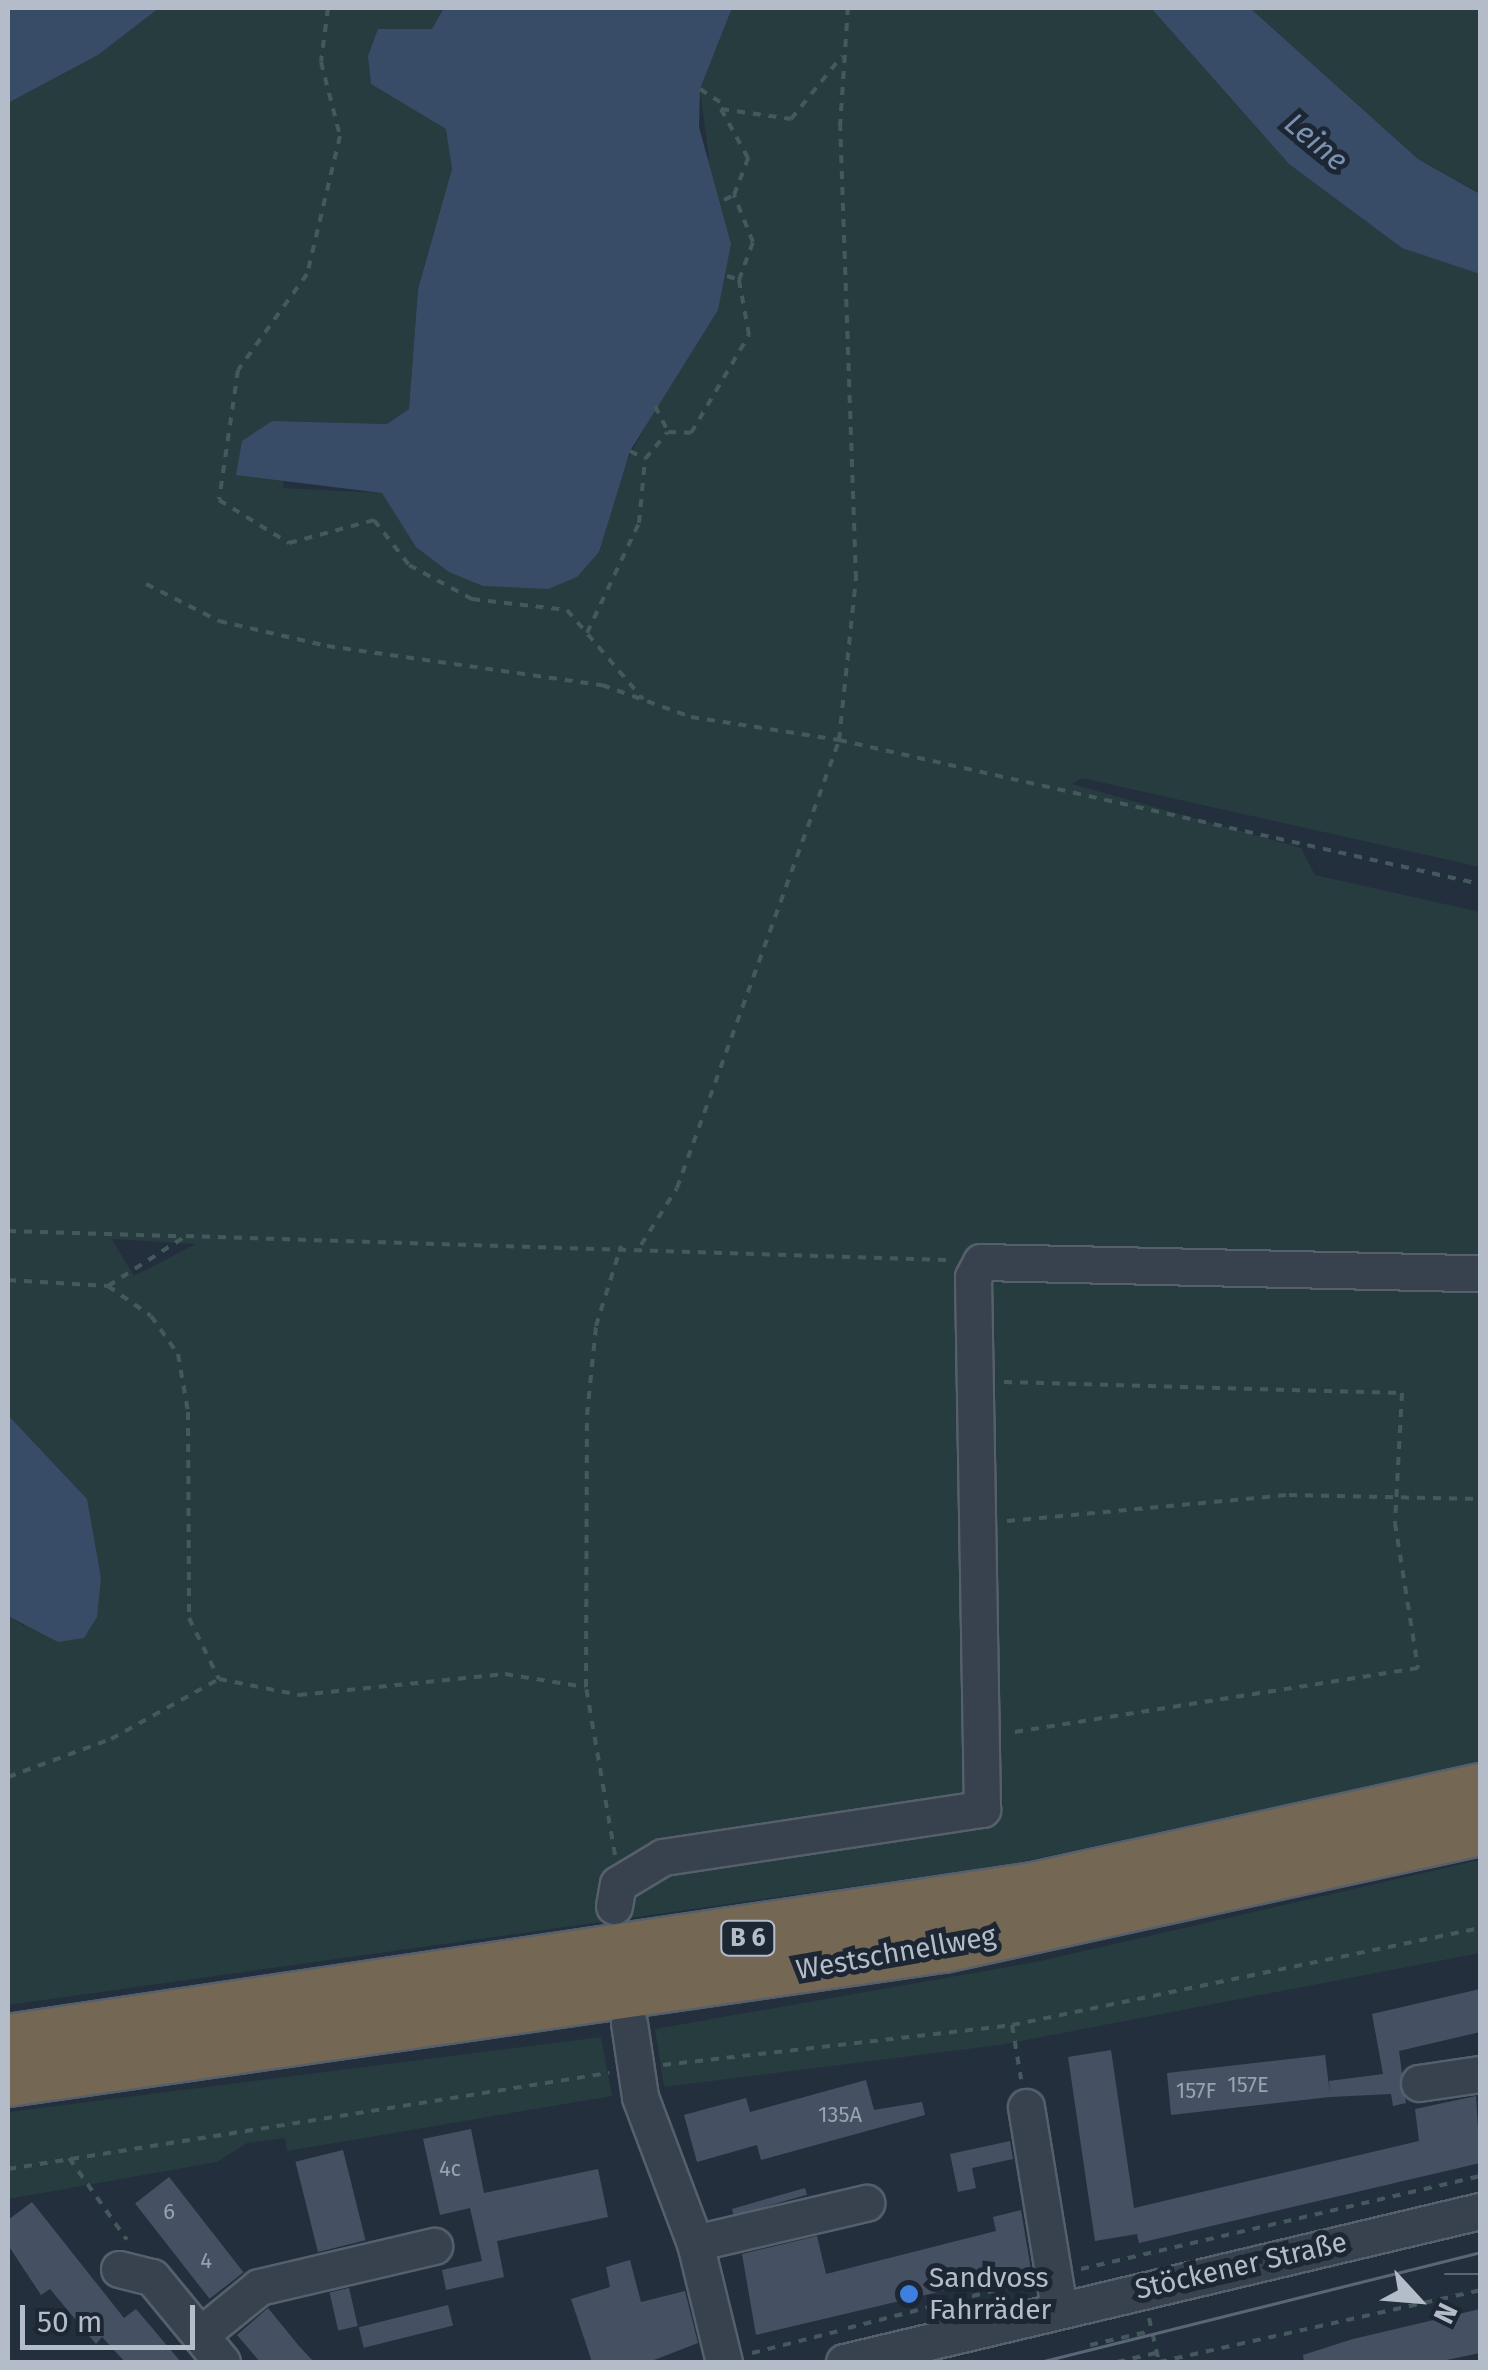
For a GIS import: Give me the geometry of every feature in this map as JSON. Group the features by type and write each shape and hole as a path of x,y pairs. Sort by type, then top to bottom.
{"highway":[{"name":"Westschnellweg","path":"8,2040 920,1909 1480,1790"},
{"name":"Westschnellweg","path":"8,2080 943,1946 1480,1829"}],"street":[{"path":"616,1895 663,1857 970,1818 988,1794 974,1382 981,1262 1480,1273"},
{"path":"628,2023 633,2068 695,2242 724,2362"},
{"path":"1419,2083 1480,2074"},
{"path":"1026,2107 1056,2292"},
{"path":"695,2242 866,2203"},
{"name":"Stöckener Straße","path":"844,2362 1056,2292 1480,2211"},
{"path":"200,2335 259,2287 434,2246"},
{"path":"136,2273 222,2362"}],"path":[{"path":"328,8 321,62 340,136 308,274 238,370 219,500 289,543 374,520 409,565 472,599 567,610 645,700"},
{"path":"642,1245 660,1226 691,1152 839,740 856,578 842,56 848,8"},
{"path":"700,89 725,105 791,119 842,56"},
{"path":"724,200 734,195 748,158 726,130 725,105"},
{"path":"668,432 691,433 748,334 739,280 753,242 734,195"},
{"path":"727,276 739,280"},
{"path":"655,406 668,432"},
{"path":"587,633 639,522 645,459 668,432"},
{"path":"630,451 645,459"},
{"path":"146,584 237,625 476,673 602,685 691,717 839,740 1480,884"},
{"path":"8,1230 642,1245 981,1262"},
{"path":"108,1286 186,1236"},
{"path":"616,1895 586,1687 587,1415 596,1326 621,1246"},
{"path":"8,1280 108,1286 151,1316 178,1354 188,1412 190,1618 219,1679"},
{"path":"974,1382 1402,1392 1401,1497 1396,1523 1418,1668 986,1733"},
{"path":"1480,1459 1480,1488"},
{"path":"980,1523 1288,1495 1480,1498"},
{"path":"8,1777 111,1739 219,1679 299,1695 505,1674 586,1687"},
{"path":"8,2168 633,2068 1012,2024 1480,1928"},
{"path":"1012,2024 1026,2107"},
{"path":"69,2158 136,2273"},
{"path":"724,2362 1056,2292 1480,2176"},
{"path":"1148,2318 1158,2362 1480,2290"},
{"path":"1090,2344 1151,2331"},
{"path":"1117,2362 1156,2353"}],"green space":[{"path":"159,8 444,8 433,29 378,29 371,84 447,129 452,169 418,289 409,409 387,424 272,421 284,488 382,493 483,586 548,589 599,553 616,482 662,394 709,158 700,89 732,8 1151,8 1289,164 1402,248 1480,274 1480,867 1082,778 1072,784 1301,848 1315,875 1480,912 1480,1762 1007,1865 8,2005 8,1616 24,1626 87,1499 8,1415 8,103 98,55","holes":["113,1239 196,1244 134,1276","986,1289 1003,1813 985,1828 740,1852 963,1810 979,1786"]},
{"path":"1250,8 1480,8 1480,193 1418,159"},
{"path":"1480,1860 1480,1953 1000,2045 664,2087 655,2029 1036,1962"},
{"path":"601,2037 612,2096 287,2151 285,2138 247,2143 217,2162 8,2199 8,2112"}],"water":[{"path":"8,8 159,8 98,55 8,103"},
{"path":"444,8 732,8 700,89 699,127 731,244 718,310 630,451 599,552 577,577 548,589 483,586 449,572 416,547 382,493 236,475 242,441 272,421 387,424 409,409 418,289 452,169 446,129 371,84 368,56 378,29 432,29"},
{"name":"Leine","path":"1151,8 1250,8 1418,159 1480,194 1480,274 1402,248 1289,164"},
{"path":"8,1415 87,1499 101,1578 97,1617 84,1638 58,1642 8,1616"}],"building":[{"path":"1480,1989 1480,2032 1399,2051 1406,2103 1393,2106 1391,2094 1330,2097 1171,2115 1167,2073 1325,2055 1330,2094 1329,2081 1383,2074 1372,2014"},
{"path":"1111,2050 1134,2208 1419,2141 1415,2109 1476,2096 1480,2163 1139,2243 1137,2234 1095,2241 1068,2057"},
{"path":"866,2080 874,2110 922,2102 925,2115 761,2160 757,2145 697,2162 684,2115 746,2098 750,2112"},
{"path":"471,2129 484,2193 598,2169 608,2217 497,2241 504,2277 446,2290 442,2270 482,2261 470,2208 440,2215 423,2139"},
{"path":"1010,2141 1013,2159 972,2168 976,2188 958,2192 950,2154"},
{"path":"343,2150 365,2240 318,2252 295,2162"},
{"path":"169,2177 243,2272 210,2299 135,2203"},
{"path":"805,2188 807,2195 734,2216 732,2209"},
{"path":"32,2202 124,2318 136,2309 181,2362 125,2362 102,2337 96,2344 50,2289 41,2295 8,2245 8,2220"},
{"path":"1021,2210 1031,2270 756,2335 742,2254 817,2236 826,2274 996,2231 993,2217"},
{"path":"630,2260 641,2302 685,2291 698,2343 649,2362 592,2362 571,2299 610,2287 606,2267"},
{"path":"349,2288 358,2326 338,2330 330,2292"},
{"path":"448,2305 453,2325 364,2348 359,2327"},
{"path":"268,2308 314,2362 260,2362 237,2335"},
{"path":"1480,2309 1480,2353 1437,2362 1304,2362 1303,2355 1353,2339"}],"tram line":[{"path":"1040,2362 1480,2252"},
{"path":"1445,2274 1480,2274"}],"place":[{"name":"Sandvoss Fahrräder","path":"909,2294"}]}
